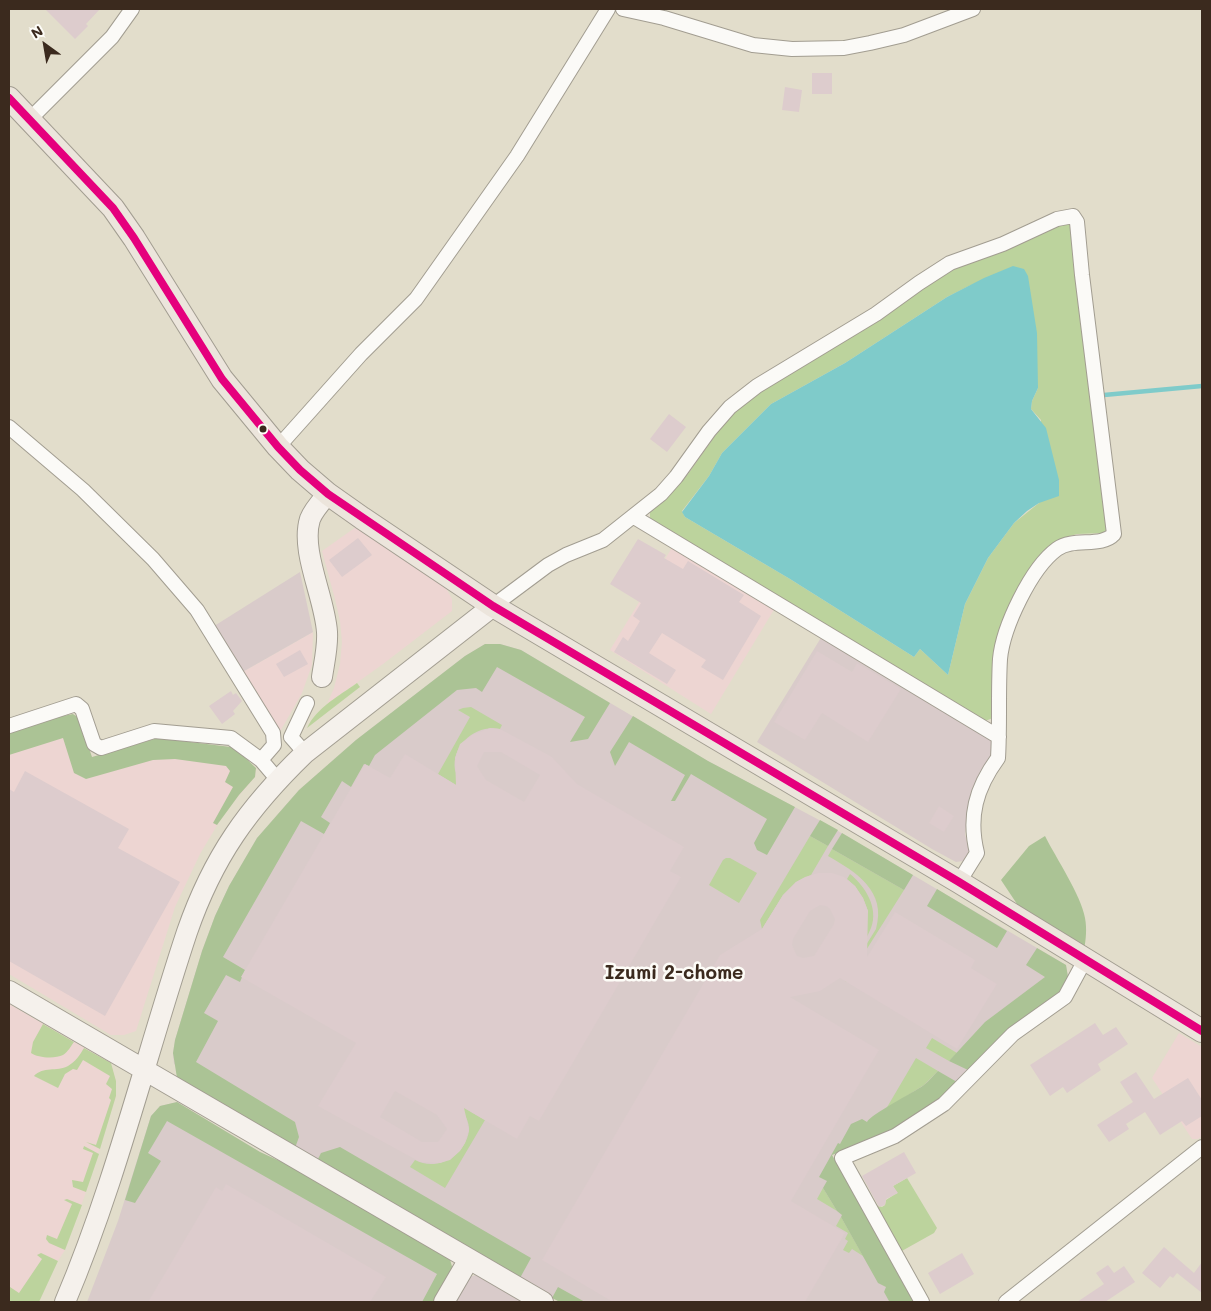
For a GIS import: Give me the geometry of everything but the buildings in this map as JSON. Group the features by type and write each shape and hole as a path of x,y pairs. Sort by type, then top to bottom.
{"main road":[{"path":"9,98 113,208 134,238 222,379 278,448 328,494 493,606 959,882 1202,1031"}],"street":[{"path":"30,120 112,37 132,9"},
{"path":"278,448 361,354 416,299 516,156 608,9"},
{"path":"623,9 664,18 753,45 792,50 844,48 870,43 904,35 973,9"},
{"path":"65,1302 102,1206 184,940 205,886 235,833 278,780 305,754 548,565 566,555 602,540 634,517 661,494 708,431 730,408 757,386 876,314 919,283 950,264 1003,244 1057,219 1073,216 1077,222 1082,275 1115,531 1106,540 1065,544 1056,550 1029,580 1011,618 1000,657 998,758 976,798 972,829 978,853 959,882"},
{"path":"9,427 83,490 153,559 197,610 273,733 274,744 261,760"},
{"path":"322,677 328,633 307,534 313,513 328,494"},
{"path":"634,517 999,737"},
{"path":"305,754 291,737 307,703"},
{"path":"9,726 76,704 82,709 94,744 101,748 154,731 231,738 261,760 278,780"},
{"path":"922,1302 842,1158 895,1136 944,1104 1013,1034 1065,998 1086,960"},
{"path":"9,991 236,1125 543,1302"},
{"path":"1006,1302 1202,1147"},
{"path":"444,1302 469,1259"}],"shaded area":[{"path":"356,527 445,586 452,599 452,611 327,704 334,688 340,664 342,642 340,621 322,551"},
{"path":"673,546 775,608 711,714 610,650"},
{"path":"300,572 313,632 239,674 211,628"},
{"path":"313,632 312,665 302,693 278,735 239,674"},
{"path":"822,636 992,739 991,758 983,767 970,797 965,834 969,851 963,861 956,862 932,849 757,742"},
{"path":"485,644 500,644 521,650 708,761 821,821 1066,965 1068,977 1059,992 998,1039 940,1100 888,1132 832,1155 912,1302 560,1302 295,1148 174,1064 175,1040 202,951 229,886 257,838 299,790 356,740 465,656"},
{"path":"73,714 79,718 92,757 154,739 166,739 231,747 256,768 255,777 225,812 200,854 175,907 136,1031 124,1035 111,1035 9,974 9,733"},
{"path":"9,1004 111,1063 116,1081 116,1096 86,1192 65,1250 54,1267 39,1302 9,1302"},
{"path":"1179,1033 1202,1047 1202,1136 1198,1139 1192,1139 1152,1078"},
{"path":"177,1102 260,1152 310,1175 449,1256 435,1302 87,1302 118,1221 151,1116 160,1106"},
{"path":"479,1274 528,1302 452,1302 466,1278"}],"green space":[{"path":"1069,222 1072,223 1108,527 1104,533 1077,534 1053,545 1007,614 994,653 993,718 985,721 650,519 650,512 688,474 734,409 758,390 952,268","holes":["971,285 1038,388 1032,401 1031,409 1041,420 1039,503 1014,523 988,558 965,604 948,675 920,649 914,657 790,579 685,517 682,511 709,476 722,453 771,404 845,363 947,297"]},
{"path":"485,644 500,644 521,650 610,703 588,739 570,742 585,717 497,667 482,692 476,688 457,690 375,755 369,766 364,764 351,787 342,781 321,817 330,823 324,834 301,821 223,957 245,970 240,982 226,975 204,1013 218,1021 196,1062 295,1122 299,1137 295,1148 177,1078 173,1053 175,1040 202,951 215,916 229,886 257,838 299,790 356,740 465,656"},
{"path":"357,683 360,687 307,728 322,708"},
{"path":"471,707 502,725 500,729 491,728 475,733 461,744 457,752 455,770 459,781 466,791 438,774 470,717 458,710"},
{"path":"73,714 79,718 92,757 154,739 166,739 236,749 256,768 255,777 217,825 213,823 233,787 225,782 230,771 226,766 175,759 153,760 86,779 74,773 63,738 9,755 9,733 47,719"},
{"path":"633,716 708,761 795,807 767,855 757,850 754,843 767,819 691,774 675,801 671,801 685,775 629,742 615,766 610,752"},
{"path":"820,820 838,830 828,846 810,836"},
{"path":"842,833 913,875 904,890 832,849"},
{"path":"810,836 828,846 811,875 796,882 783,895 762,929 760,920"},
{"path":"1045,836 1083,909 1086,926 1084,950 1021,910 1001,880 1029,846"},
{"path":"832,849 904,890 846,982 845,979 876,929 877,904 867,884 849,869 828,856"},
{"path":"726,858 730,858 757,873 739,903 709,885"},
{"path":"850,874 861,885 869,898 872,905 873,920 866,939 846,972 868,911 863,898 855,886 847,879"},
{"path":"937,889 1007,931 997,948 927,906"},
{"path":"1037,948 1066,965 1068,977 1059,992 998,1039 968,1070 949,1061 985,1022 1045,977 1026,965"},
{"path":"43,1024 74,1042 63,1055 47,1057 31,1053 33,1042"},
{"path":"932,1038 957,1053 949,1061 926,1048"},
{"path":"84,1048 111,1063 116,1081 116,1096 100,1149 86,1142 96,1145 111,1100 109,1098 112,1089 106,1084 110,1076 83,1060 77,1070 73,1069 65,1074 58,1088 34,1076 42,1071 68,1066"},
{"path":"916,1058 938,1071 924,1085 886,1109"},
{"path":"938,1071 957,1082 940,1100 888,1132 832,1155 913,1301 888,1302 884,1292 886,1287 878,1283 841,1217 842,1215 837,1211 823,1188 827,1181 819,1177 838,1143 840,1144 851,1124 862,1119 867,1122 876,1114 924,1085"},
{"path":"177,1102 260,1152 310,1175 449,1256 453,1270 435,1302 422,1302 437,1274 167,1121 148,1153 161,1161 135,1203 125,1200 151,1116 160,1106"},
{"path":"460,1105 485,1120 445,1188 410,1167 415,1160 423,1163 441,1163 462,1148 469,1131 469,1125"},
{"path":"84,1146 99,1154 86,1192 73,1187 72,1180 83,1182 93,1153 83,1149"},
{"path":"340,1147 531,1258 520,1278 317,1161 321,1153"},
{"path":"907,1178 937,1228 934,1233 900,1252 874,1206 882,1207 885,1205 886,1200 897,1193 893,1186"},
{"path":"823,1188 837,1211 817,1199"},
{"path":"67,1199 82,1205 65,1250 49,1243 46,1239 47,1235 57,1239 72,1204 64,1200"},
{"path":"841,1217 863,1256 852,1249 849,1253 843,1250 848,1241 845,1239 848,1233 836,1226"},
{"path":"41,1253 58,1261 39,1302 9,1302 10,1287 19,1293 42,1259 37,1255"},
{"path":"558,1287 585,1302 560,1302 552,1298"}],"water":[{"path":"1013,266 1024,269 1028,276 1037,333 1038,388 1032,401 1031,409 1046,428 1059,480 1059,496 1039,503 1027,511 1014,523 988,558 965,604 948,675 920,649 914,657 790,579 685,517 682,512 709,476 722,453 771,404 845,363 947,297"}],"waterway":[{"path":"1104,395 1202,386"}],"transit line":[{"path":"9,98 113,208 134,238 222,379 278,447 300,470 328,494 493,606 959,882 1202,1031"}],"district":[{"name":"Izumi 2-chome","path":"674,973"}]}
